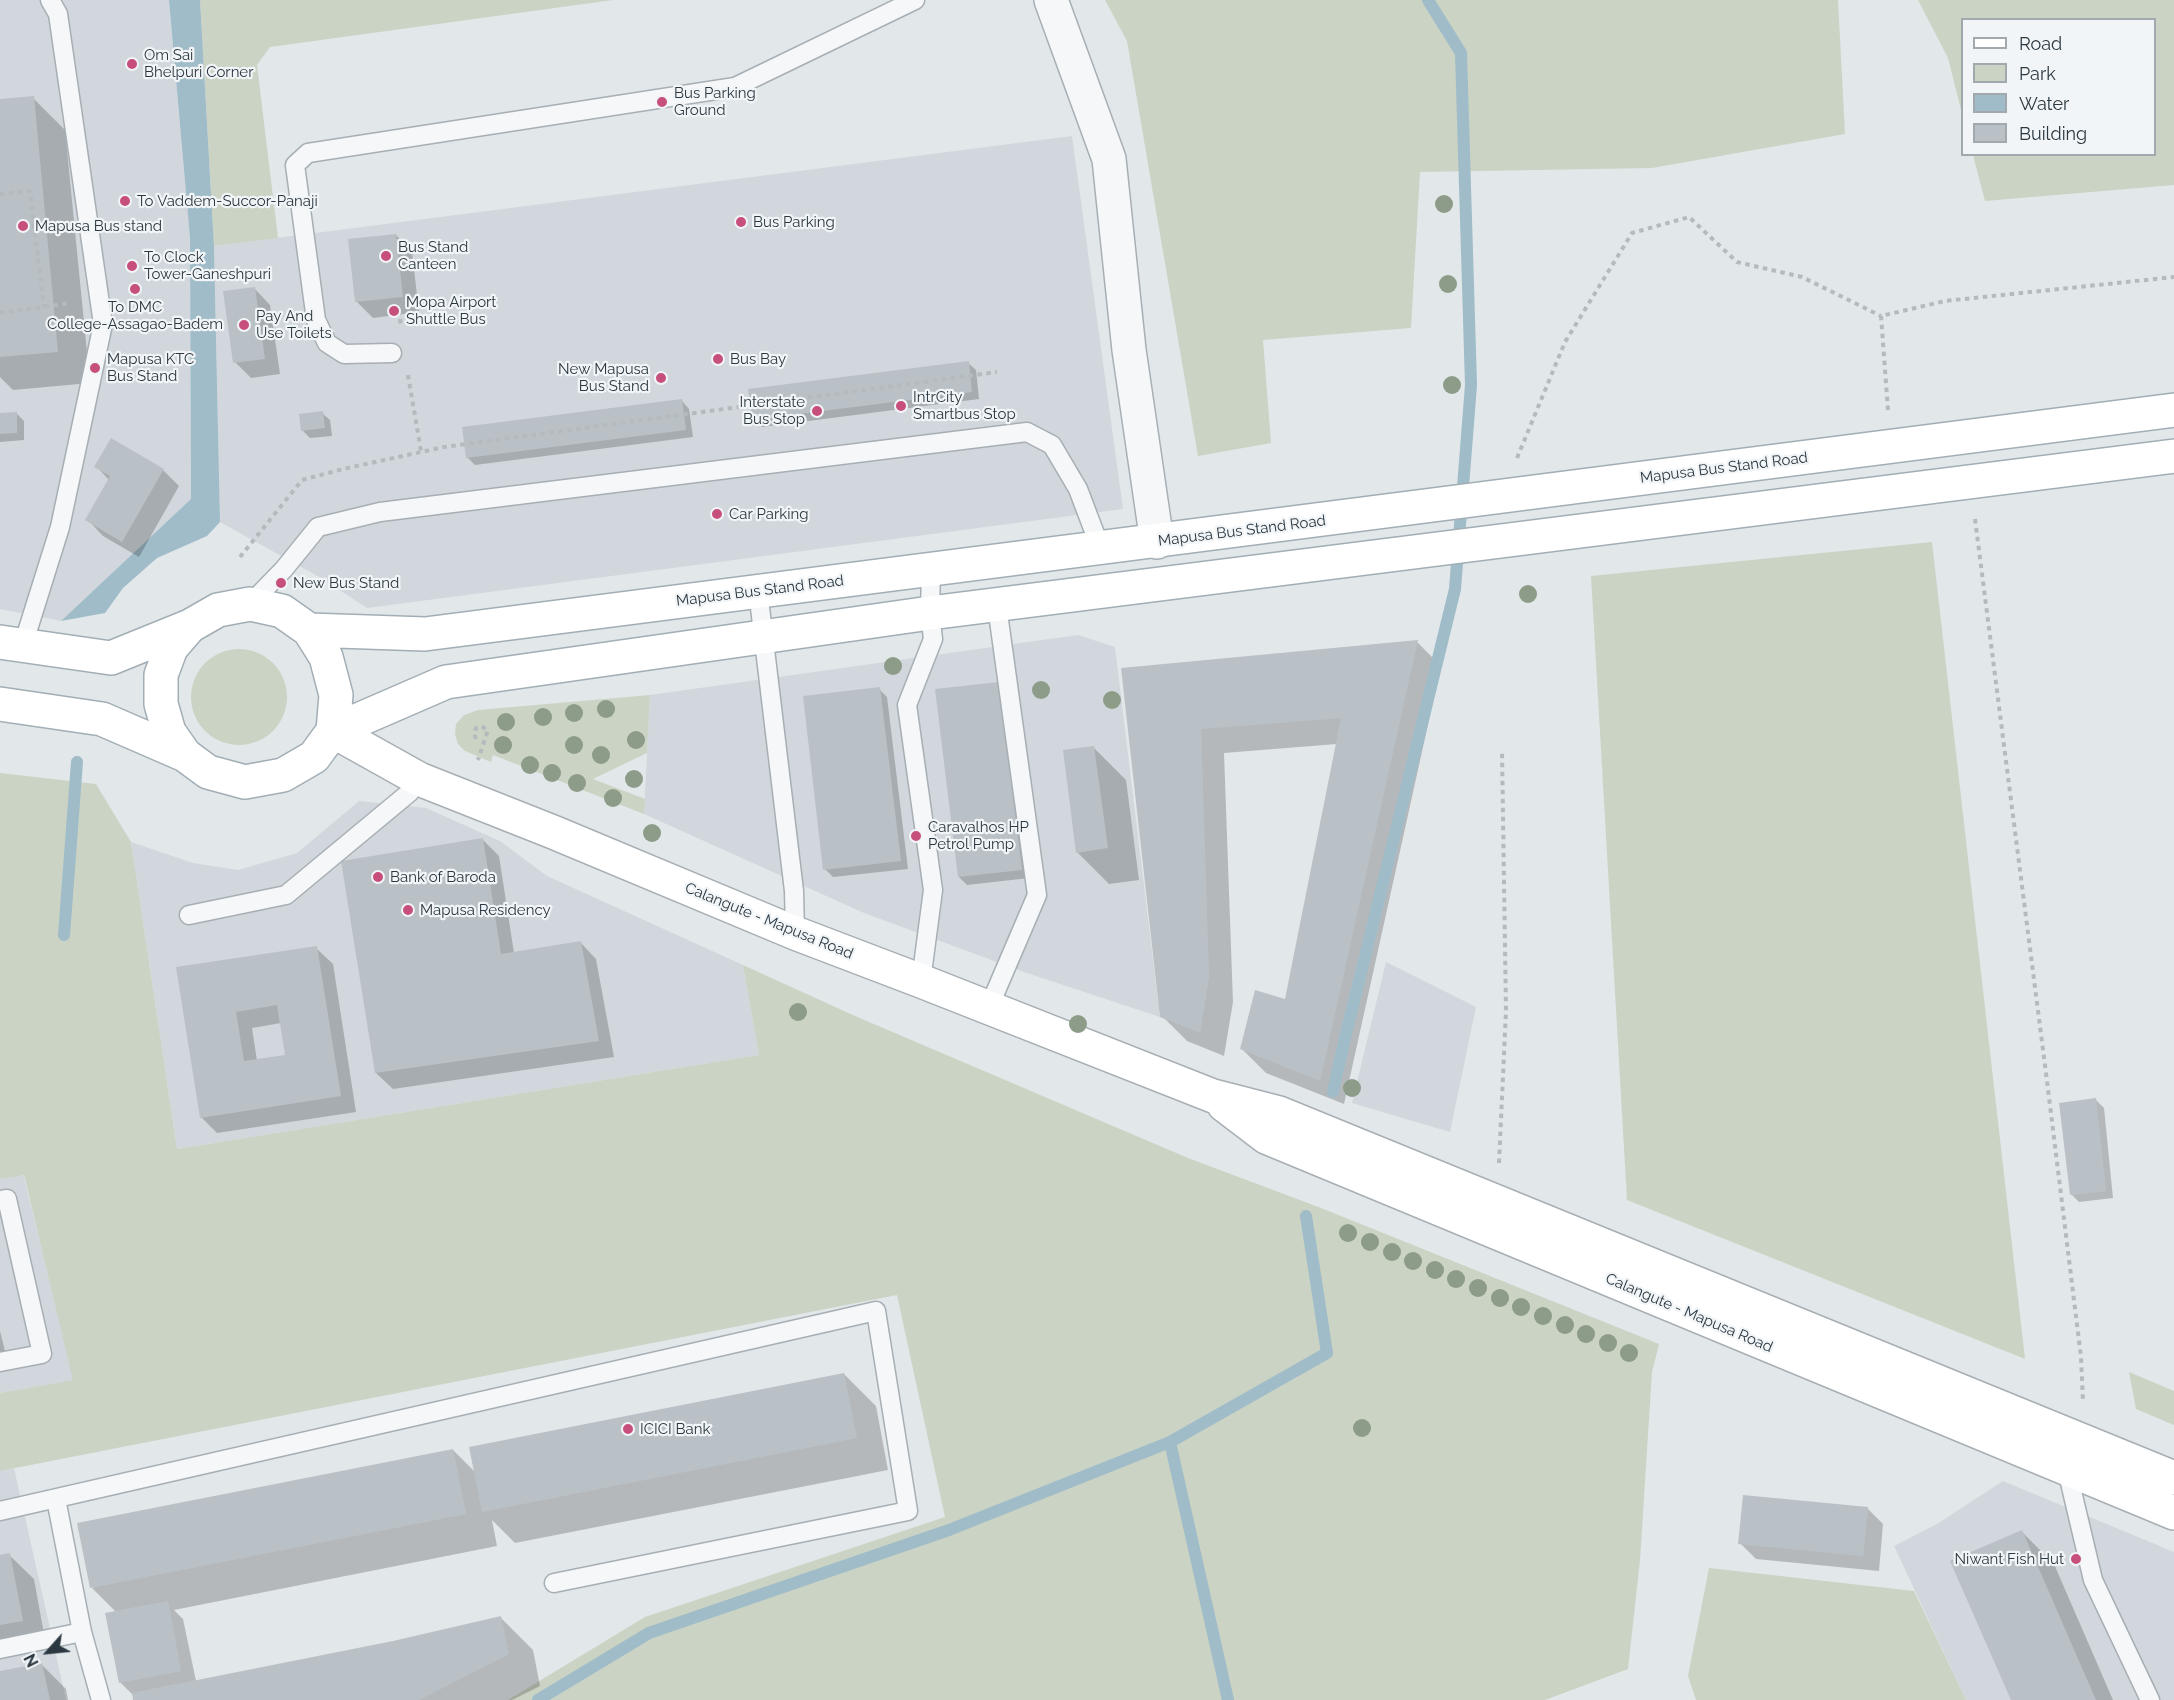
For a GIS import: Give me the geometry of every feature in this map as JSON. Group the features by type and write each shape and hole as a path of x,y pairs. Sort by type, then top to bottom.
{"main road":[{"name":"Mapusa Bus Stand Road","path":"309,630 425,634 2174,410"},
{"path":"333,731 446,682 930,613 2174,456"},
{"path":"0,704 102,719 185,755 208,772 245,782 283,775 314,758 333,731 336,695 326,657 309,630 282,611 250,604 218,610 189,626 111,658 11,643"},
{"path":"185,755 169,732 160,704 161,675 171,648 189,626"},
{"name":"Calangute - Mapusa Road","path":"333,731 419,779 795,933 1213,1096 1279,1113 1496,1203 2077,1422 2174,1478"},
{"name":"Calangute - Mapusa Road","path":"1213,1096 1266,1137 2174,1513"}],"street":[{"path":"1051,0 1109,159 1129,350 1157,542"}],"lane":[{"path":"11,643 60,527 103,324 58,15 50,0"},
{"path":"392,353 344,354 327,343 316,320 295,165 308,153 735,87 915,0"},
{"path":"250,604 284,569 318,527 380,512 1027,432 1052,445 1078,489 1100,547"},
{"path":"921,981 933,890 907,705 933,639 930,613 931,570"},
{"path":"758,591 794,891 795,933"},
{"path":"989,1007 1037,895 997,606"},
{"path":"189,915 286,895 410,792 419,779"},
{"path":"0,1200 7,1199 42,1354 0,1362"},
{"path":"0,1510 876,1311 908,1511 554,1583"},
{"path":"2077,1422 2067,1470 2092,1580 2150,1700"},
{"path":"56,1499 82,1632 101,1700"},
{"path":"0,1649 82,1632"}],"path":[{"path":"0,194 30,191 44,307 0,312"},
{"path":"1501,497 1565,342 1632,233 1689,217 1737,262 1802,277 1881,316 1945,301 2174,277"},
{"path":"399,310 402,331"},
{"path":"1881,316 1890,447"},
{"path":"240,557 302,480 421,451 997,372"},
{"path":"408,373 421,451"},
{"path":"1974,512 2079,1346 2077,1422"},
{"path":"476,739 474,734 476,728 481,726 488,730 478,760"},
{"path":"1496,1203 1506,1011 1502,750"}],"shaded area":[{"name":"Mapusa KTC Bus Stand","path":"0,0 169,0 190,238 191,499 61,621 0,609"},
{"name":"New Mapusa Bus Stand","path":"1072,136 1123,509 367,608 321,578 220,522 214,246"},
{"name":"Caravalhos HP Petrol Pump","path":"1078,635 1115,647 1160,1017 1024,972 864,913 644,814 650,695"},
{"path":"359,801 426,808 500,841 547,876 743,965 759,1055 177,1149 131,842 193,863 238,870 297,853"},
{"path":"1386,962 1476,1007 1450,1132 1352,1103"},
{"path":"23,1174 74,1380 0,1393 0,1179"},
{"path":"14,1468 66,1700 0,1700 0,1471"},
{"path":"2003,1481 2174,1552 2174,1700 1966,1700 1894,1546 1937,1524"}],"green space":[{"path":"200,0 613,0 270,47 257,65 278,238 214,246"},
{"path":"1105,0 1838,0 1845,134 1652,168 1420,172 1411,328 1263,340 1271,443 1198,456 1127,41"},
{"path":"1918,0 2174,0 2174,185 1985,201 1973,156 2156,156 2156,18 1961,18 1961,110 1948,58"},
{"path":"1932,542 2025,1359 1627,1200 1591,576"},
{"path":"239,649 257,653 273,663 283,679 287,697 283,715 273,731 257,741 239,745 221,741 205,731 195,715 191,697 195,679 205,663 221,653"},
{"path":"650,695 647,753 593,779 645,799 644,814 493,755 491,762 479,757 465,751 458,744 455,734 456,724 464,715 478,710"},
{"path":"0,773 96,784 131,842 177,1149 759,1055 743,965 855,1016 1188,1158 1321,1208 1659,1344 1652,1372 1640,1560 1628,1669 1545,1700 508,1700 645,1617 945,1517 897,1295 0,1471 0,1393 73,1380 24,1175 0,1179"},
{"path":"2129,1372 2174,1391 2174,1425 2136,1409"},
{"path":"1709,1568 1914,1591 1966,1700 1696,1700 1688,1676"}],"water":[{"path":"169,0 200,0 214,246 220,522 207,536 157,558 123,588 105,613 61,621 191,499 190,238"}],"building":[{"name":"Mapusa Bus stand","path":"34,96 58,352 0,357 0,99"},
{"path":"396,234 403,297 355,302 348,239"},
{"name":"Pay And Use Toilets","path":"255,287 265,359 233,363 223,291"},
{"path":"969,361 972,392 752,420 748,389"},
{"path":"682,399 686,430 466,458 462,427"},
{"path":"323,411 325,428 301,431 299,414"},
{"path":"17,412 17,433 0,434 0,413"},
{"path":"111,438 164,469 122,542 85,520 110,476 94,467"},
{"path":"1418,640 1320,1081 1240,1049 1255,990 1285,999 1341,718 1201,729 1209,977 1200,1033 1160,1017 1121,668"},
{"path":"999,682 1022,870 958,877 935,689"},
{"path":"880,687 901,861 823,870 803,696"},
{"path":"1094,746 1108,848 1076,853 1063,750"},
{"path":"483,838 501,954 581,941 599,1041 375,1073 341,861"},
{"path":"317,946 341,1096 200,1118 176,967","holes":["277,1005 285,1055 244,1061 236,1012"]},
{"path":"2096,1098 2106,1191 2070,1195 2059,1103"},
{"path":"844,1373 857,1438 482,1512 469,1447"},
{"path":"453,1449 466,1514 90,1588 77,1523"},
{"path":"1743,1495 1868,1507 1863,1556 1738,1544"},
{"path":"2022,1530 2096,1700 2011,1700 1950,1561"},
{"path":"10,1553 23,1621 0,1625 0,1555"},
{"path":"168,1601 181,1671 119,1683 105,1613"},
{"path":"501,1616 509,1654 419,1700 133,1700 132,1693 393,1641"},
{"path":"42,1663 50,1700 0,1700 0,1671"}],"waterway":[{"path":"1333,1092 1455,589 1471,385 1461,53 1428,0"},
{"path":"64,935 77,762"},
{"path":"538,1700 649,1633 949,1530 1170,1442 1327,1353 1306,1216"},
{"path":"1170,1442 1228,1700"}],"place":[{"name":"Om Sai Bhelpuri Corner","path":"132,64"},
{"name":"Bus Parking Ground","path":"662,102"},
{"name":"To Vaddem-Succor-Panaji","path":"125,201"},
{"name":"Bus Parking","path":"741,222"},
{"name":"Mapusa Bus stand","path":"23,226"},
{"name":"Bus Stand Canteen","path":"386,256"},
{"name":"To Clock Tower-Ganeshpuri","path":"132,266"},
{"name":"To DMC College-Assagao-Badem","path":"135,289"},
{"name":"Mopa Airport Shuttle Bus","path":"394,311"},
{"name":"Pay And Use Toilets","path":"244,325"},
{"name":"Bus Bay","path":"718,359"},
{"name":"Mapusa KTC Bus Stand","path":"95,368"},
{"name":"New Mapusa Bus Stand","path":"661,378"},
{"name":"IntrCity Smartbus Stop","path":"901,406"},
{"name":"Interstate Bus Stop","path":"817,411"},
{"name":"Car Parking","path":"717,514"},
{"name":"New Bus Stand","path":"281,583"},
{"name":"Caravalhos HP Petrol Pump","path":"916,836"},
{"name":"Bank of Baroda","path":"378,877"},
{"name":"Mapusa Residency","path":"408,910"},
{"name":"ICICI Bank","path":"628,1429"},
{"name":"Niwant Fish Hut","path":"2076,1559"}]}
